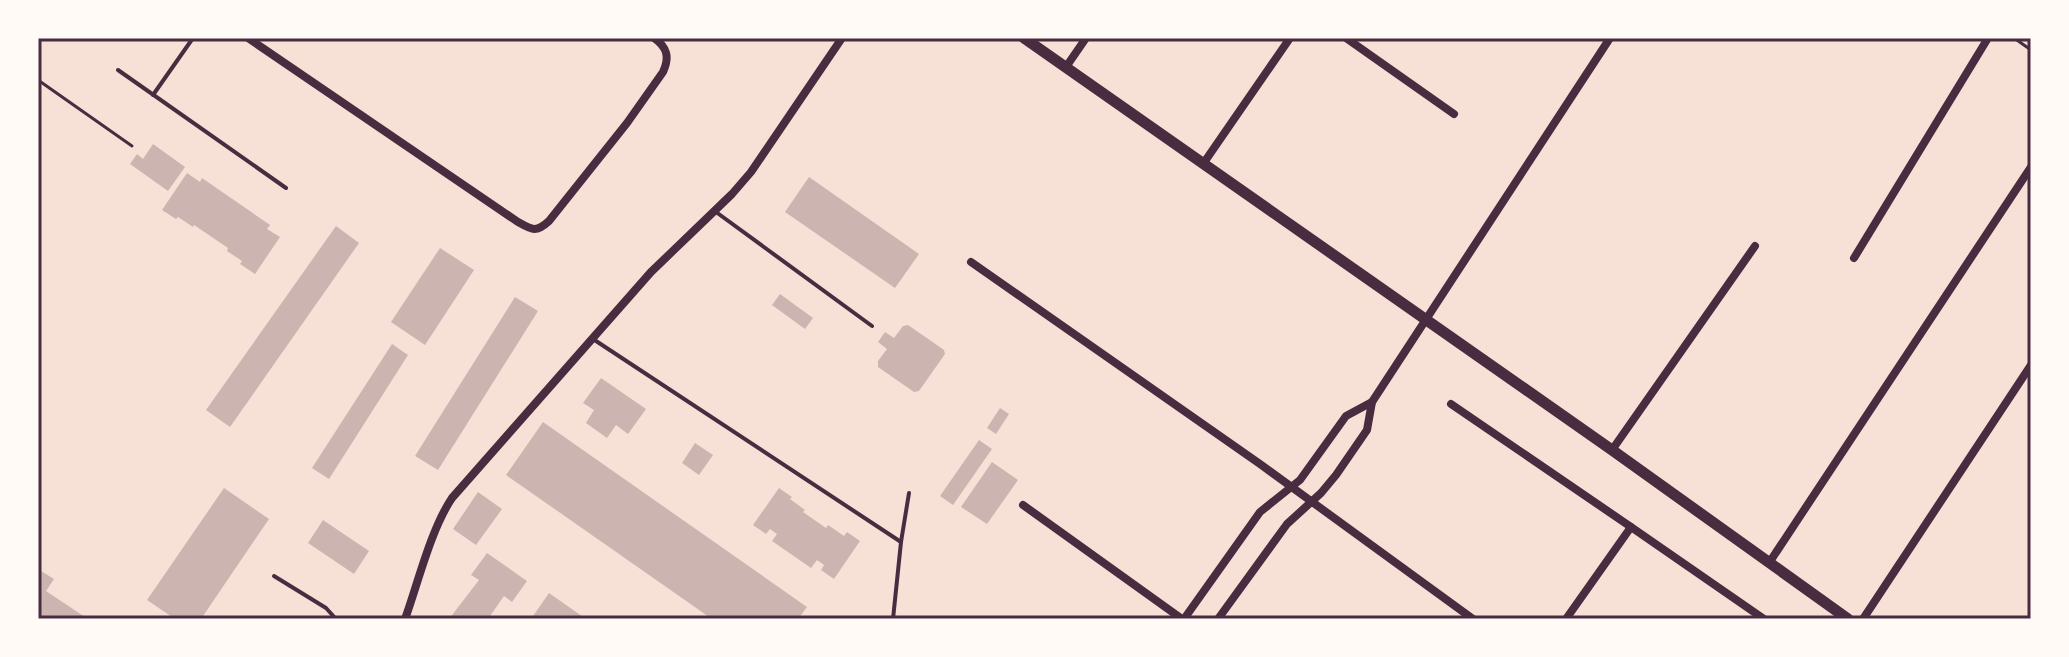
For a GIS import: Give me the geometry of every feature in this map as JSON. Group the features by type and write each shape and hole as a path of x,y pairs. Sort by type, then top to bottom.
{"street":[{"path":"248,38 534,230 549,221 663,72 667,52 654,38"},
{"path":"405,619 444,510 651,272 751,172 842,38"},
{"path":"1024,38 1848,619"},
{"path":"1066,67 1086,38"},
{"path":"1203,164 1290,38"},
{"path":"1346,38 1454,114"},
{"path":"1218,619 1287,524 1336,475 1367,430 1372,402 1610,38"},
{"path":"1854,258 1988,38"},
{"path":"1769,563 2031,167"},
{"path":"1612,450 1755,246"},
{"path":"971,262 1292,487 1473,619"},
{"path":"1863,619 2031,365"},
{"path":"1023,505 1183,619 1260,512 1307,472 1346,416 1372,402"},
{"path":"1451,404 1764,619"},
{"path":"1566,619 1631,527"}],"lane":[{"path":"153,95 193,38"},
{"path":"118,70 286,188"},
{"path":"715,211 872,326"},
{"path":"593,339 901,542"},
{"path":"893,619 909,493"},
{"path":"274,576 326,608 336,619"}],"path":[{"path":"2014,38 2031,50"},
{"path":"38,80 132,146"}],"building":[{"path":"153,144 185,167 168,191 130,164 137,154 143,159"},
{"path":"187,173 200,182 202,178 270,225 267,229 280,237 255,274 240,264 242,261 227,251 228,248 194,225 162,210"},
{"path":"809,177 919,254 895,288 785,212"},
{"path":"336,226 359,243 230,427 206,410"},
{"path":"440,248 474,270 425,345 391,322"},
{"path":"780,294 813,318 805,329 772,305"},
{"path":"515,297 538,311 438,470 415,456"},
{"path":"908,325 944,350 945,354 919,391 914,392 878,367 878,361 887,349 878,342 885,332 894,338 903,326"},
{"path":"392,344 408,355 329,479 312,468"},
{"path":"601,378 646,409 628,434 616,425 607,438 586,423 594,410 583,403"},
{"path":"1000,408 1009,414 996,434 987,428"},
{"path":"543,422 807,607 798,619 712,619 506,475"},
{"path":"979,440 992,449 953,505 940,496"},
{"path":"695,443 713,455 699,475 682,463"},
{"path":"992,462 1018,480 987,524 961,507"},
{"path":"224,488 269,519 201,619 175,619 147,600"},
{"path":"779,488 805,510 803,512 826,528 828,525 844,536 847,532 860,541 834,579 821,570 824,565 817,560 811,568 772,541 777,534 770,529 766,534 753,525"},
{"path":"478,492 502,509 476,545 453,529"},
{"path":"323,520 369,551 354,574 308,543"},
{"path":"487,553 527,581 512,602 504,596 488,619 449,619 479,580 471,575"},
{"path":"41,571 54,579 46,591 88,619 45,619 38,614 38,576"},
{"path":"549,593 586,619 531,619"}]}
